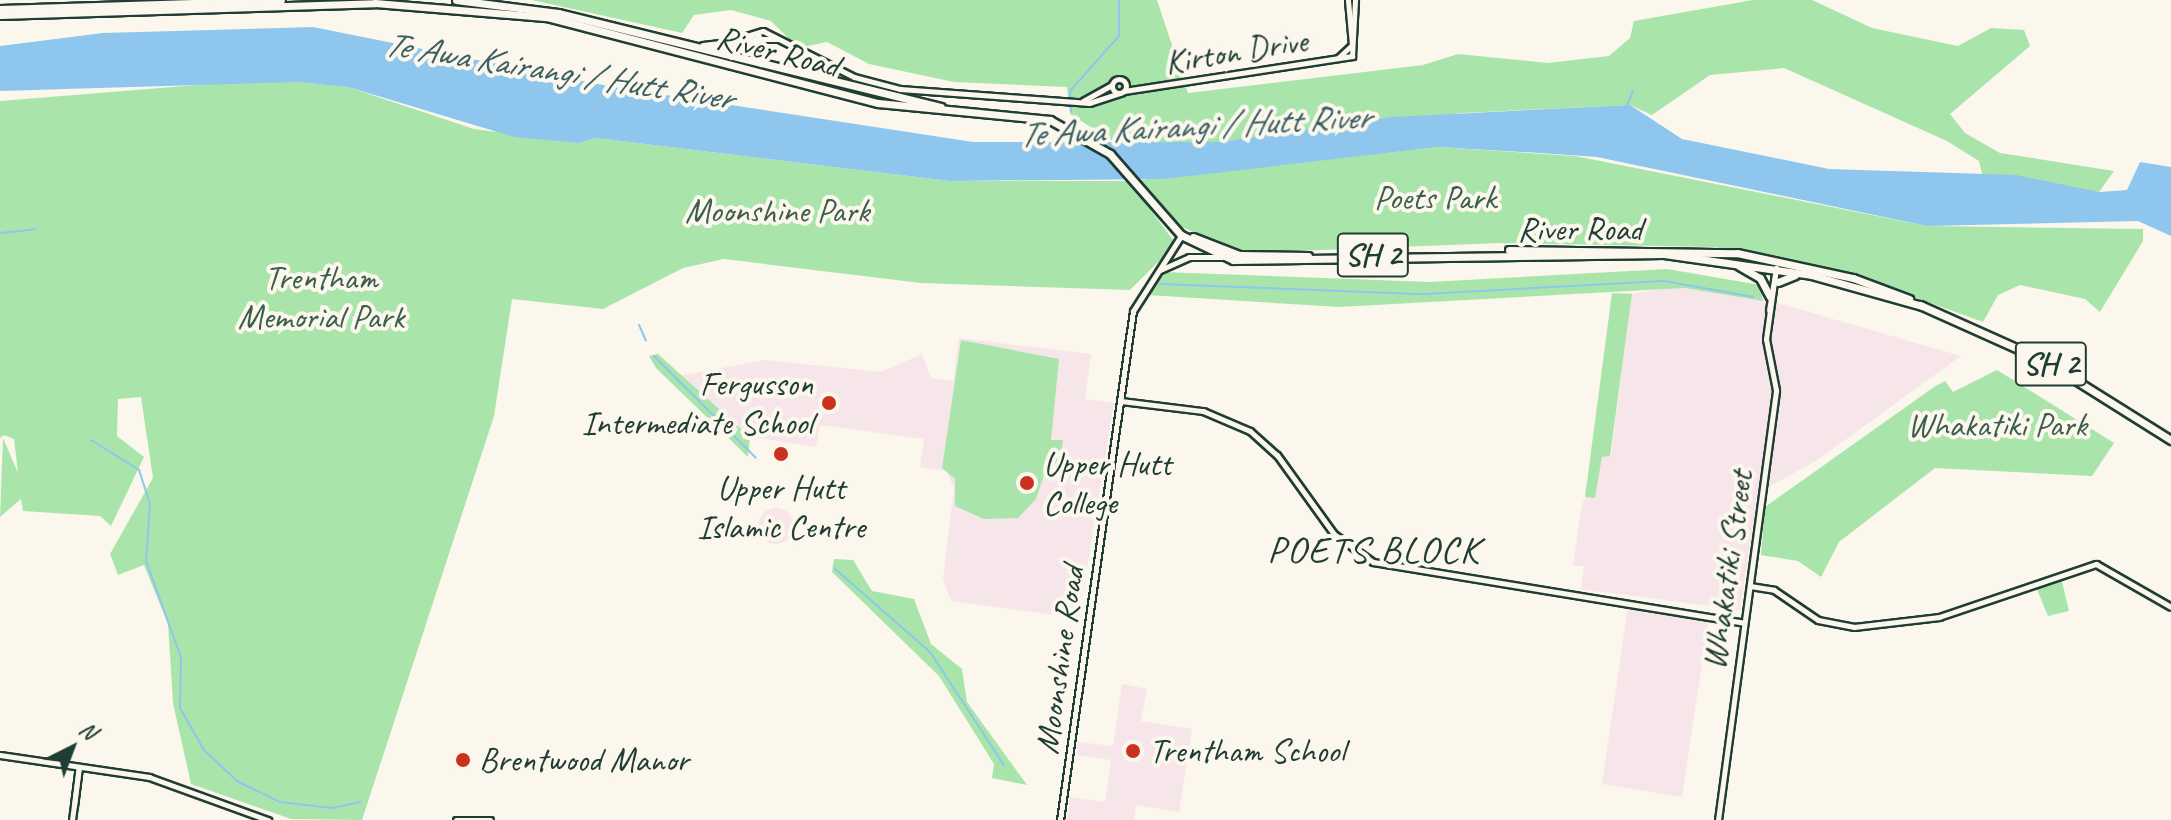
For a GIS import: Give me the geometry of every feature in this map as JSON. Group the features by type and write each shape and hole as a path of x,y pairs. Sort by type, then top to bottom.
{"highway":[{"name":"River Road","path":"0,12 281,0"},
{"name":"River Road","path":"456,0 611,25 766,66 972,112"},
{"name":"River Road","path":"0,12 413,3 547,17 835,93 1059,123 1103,148 1181,235 1222,257 1268,263 1661,252"},
{"path":"611,25 713,47 735,42"},
{"path":"632,37 731,57 835,93"},
{"path":"758,37 751,53 766,66"},
{"name":"River Road","path":"1153,204 1199,241 1252,256 1661,252 1758,256 1869,284 1922,306 2045,361 2171,440"},
{"path":"1661,252 1869,284"},
{"path":"1661,252 1746,268 1770,297"},
{"name":"River Road","path":"1776,268 1922,306"},
{"path":"1778,282 1792,275 1848,285"}],"street":[{"name":"Kirton Drive","path":"1338,59 1352,45 1348,0"},
{"name":"Kirton Drive","path":"781,40 880,85 1079,101 1338,59 1358,49 1355,0"},
{"path":"731,57 735,42 757,31 781,40"},
{"path":"731,57 758,37 781,40"},
{"name":"Kirton Drive","path":"1125,83 1141,89"},
{"path":"1079,101 1112,85 1125,83 1122,92 1112,85"},
{"name":"Moonshine Road","path":"1060,820 1135,304 1152,274 1179,248 1181,235"},
{"path":"1152,274 1189,257 1222,257"},
{"name":"Whakatiki Street","path":"1768,327 1778,282 1776,268"},
{"name":"Whakatiki Street","path":"1718,820 1776,390 1768,327 1776,268"},
{"path":"1121,401 1203,411 1250,431 1277,455 1334,534 1373,562 1744,623"},
{"path":"1750,586 1774,590 1818,620 1854,627 1939,617 2096,564 2171,607"},
{"path":"0,755 149,777 268,820"},
{"path":"72,820 79,767"},
{"path":"456,820 490,820"}],"shaded area":[{"path":"1675,287 1781,304 1961,356 1819,459 1758,493 1740,610 1581,589 1584,566 1573,566 1585,497 1595,498 1602,456 1611,456 1632,294"},
{"name":"Upper Hutt College","path":"959,338 1091,354 1085,399 1114,403 1079,618 951,601 943,578 954,488 946,471 920,467 924,439 820,425 816,447 744,436 679,376 764,360 881,372 922,354 931,378 953,381"},
{"path":"776,508 789,513 794,526 789,539 776,544 763,539 758,526 763,513"},
{"path":"1628,606 1709,617 1682,797 1602,784"},
{"name":"Trentham School","path":"1122,684 1147,689 1141,721 1192,729 1179,812 1136,805 1134,820 1067,820 1070,797 1105,802 1111,760 1077,755 1078,742 1113,746"}],"green space":[{"path":"532,0 1157,0 1188,93 1423,65 1458,54 1548,63 1609,56 1630,38 1634,21 1753,0 1812,0 1872,28 1958,46 1991,28 2024,30 2030,46 1950,114 1965,133 2000,153 2114,171 2099,192 1983,178 1979,161 1947,141 1784,68 1710,75 1652,115 1630,105 1462,113 1220,142 1119,145 1070,114 1067,87 954,82 869,64 827,42 798,48 771,21 731,10 694,15 682,33"},
{"name":"Trentham Memorial Park","path":"270,79 348,87 474,129 579,143 596,138 950,181 1129,181 1176,244 1130,290 921,283 724,259 683,268 603,309 512,299 494,416 362,820 291,819 191,784 173,703 168,624 144,565 118,575 110,554 153,478 141,397 118,399 117,436 144,457 111,526 100,516 23,511 21,499 0,517 3,438 18,473 14,439 4,435 0,438 0,101"},
{"name":"Poets Park","path":"1438,147 1575,156 1927,226 2143,229 2143,241 2100,312 2085,299 2020,285 1998,295 1983,322 1848,273 1715,247 1501,243 1242,253 1182,227 1140,180"},
{"path":"1667,269 1760,285 1763,301 1684,288 1339,307 1148,295 1162,272 1430,282"},
{"path":"1612,293 1632,294 1610,456 1602,457 1595,498 1585,497"},
{"path":"961,340 1059,359 1051,440 1063,440 1059,473 1044,475 1036,499 1018,518 984,519 955,506 955,479 942,468"},
{"path":"658,354 750,437 748,457 656,368 649,356"},
{"name":"Whakatiki Park","path":"1997,370 2114,443 2092,476 1935,468 1839,542 1821,577 1798,561 1761,555 1765,507 1934,387 1945,381 1953,392"},
{"path":"834,559 853,560 872,591 914,599 931,644 962,669 967,702 1027,785 992,778 994,764 939,676 832,572"},
{"path":"2061,577 2069,611 2048,616 2036,587"}],"water":[{"path":"313,27 613,87 973,142 1220,142 1392,117 1630,105 1682,139 1829,169 2016,175 2099,192 2127,190 2140,162 2171,167 2171,236 2138,221 1927,226 1597,157 1540,153 1438,147 1164,179 950,181 596,138 579,143 514,137 348,87 297,82 0,91 0,46 103,33"}],"waterway":[{"name":"Te Awa Kairangi / Hutt River","path":"1071,111 1070,91 1119,36 1119,0"},
{"path":"1627,105 1633,91"},
{"name":"Te Awa Kairangi / Hutt River","path":"1072,130 1073,116"},
{"path":"0,233 36,229"},
{"path":"1160,284 1424,294 1664,281 1754,297"},
{"path":"639,325 646,341"},
{"path":"654,356 756,458"},
{"path":"91,440 139,470 150,504 146,561 181,657 180,708 204,750 237,781 280,802 332,808 360,802"},
{"path":"834,568 930,652 1004,765"}],"place":[{"name":"Fergusson Intermediate School","path":"829,403"},
{"name":"Upper Hutt Islamic Centre","path":"781,454"},
{"name":"Upper Hutt College","path":"1027,483"},
{"name":"Trentham School","path":"1133,751"},
{"name":"Brentwood Manor","path":"463,760"}],"district":[{"name":"POETS BLOCK","path":"1374,550"}],"park label":[{"name":"Moonshine Park","path":"777,211"}]}
